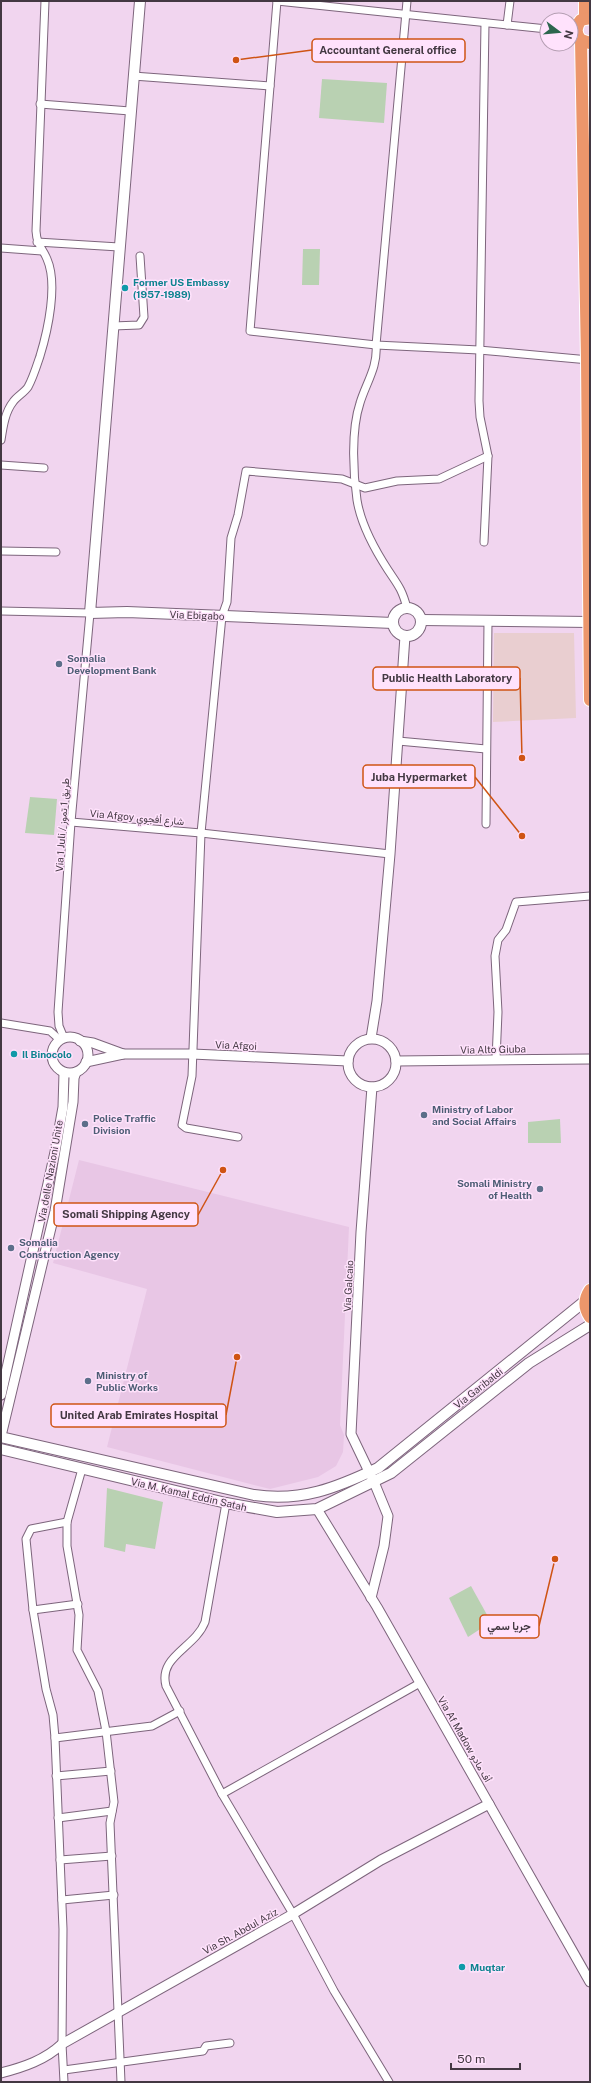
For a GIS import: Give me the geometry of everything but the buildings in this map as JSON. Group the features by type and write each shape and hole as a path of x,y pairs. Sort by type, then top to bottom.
{"highway":[{"path":"585,1 587,18"},
{"path":"579,36 589,359 590,700"},
{"path":"588,1292 587,1312 590,1317"}],"main road":[{"path":"90,613 140,1"},
{"path":"407,608 415,610 421,620 417,632 405,636 397,631 393,623 396,614 407,608"},
{"name":"Via Ebigabo","path":"90,613 222,616 393,623"},
{"path":"421,620 589,622"},
{"name":"Via Garibaldi","path":"369,1472 378,1468 588,1292"},
{"name":"Via Garibaldi","path":"374,1482 403,1464 529,1364 590,1325"},
{"name":"Via M. Kamal Eddin Satah","path":"1,1436 254,1495 269,1497 306,1496 345,1484 369,1472"},
{"name":"Via M. Kamal Eddin Satah","path":"1,1449 226,1503 277,1512 317,1509 374,1482"},
{"path":"251,1508 254,1495"}],"street":[{"path":"1,440 6,416 13,402 29,385 45,340 51,300 52,277 48,259 36,242 45,1"},
{"path":"539,28 277,1 250,331 376,345 479,350 589,359"},
{"path":"407,1 376,345 377,355 374,369 357,414 354,436 357,500 365,527 388,570 401,587 407,608"},
{"path":"507,25 510,1"},
{"path":"484,542 488,456 480,417 479,350 486,23"},
{"path":"133,76 270,86"},
{"path":"40,104 130,111"},
{"path":"36,242 119,247"},
{"path":"1,248 42,251"},
{"path":"113,326 139,326 143,322 144,317 140,256"},
{"path":"238,1137 186,1128 182,1125 192,1076 201,833 222,616 227,602 231,538 238,515 246,471 342,478 366,488 397,481 439,479 488,456"},
{"path":"1,465 44,468"},
{"path":"1,551 56,552"},
{"name":"Via Ebigabo","path":"1,611 90,613"},
{"name":"Via 1 Juli / طريق 1 تموز","path":"62,1039 58,1012 71,822 90,613"},
{"path":"486,824 488,621"},
{"path":"371,1038 378,1001 405,636"},
{"path":"398,741 486,749"},
{"name":"Via Afgoy شارع أفجوي","path":"71,822 201,833 390,854"},
{"path":"496,1060 498,1012 495,956 498,940 506,930 516,902 590,896"},
{"path":"1,1023 50,1031 62,1039 70,1038 93,1043 124,1054"},
{"path":"371,1038 382,1041 388,1045 392,1050 396,1061 391,1077 386,1082 372,1087 364,1086 352,1077 348,1061 353,1048 360,1042 371,1038"},
{"path":"62,1039 54,1048 52,1059 55,1065 64,1073 76,1072 86,1062 124,1054"},
{"path":"80,1041 87,1051 86,1062"},
{"name":"Via Afgoi","path":"124,1054 192,1054 348,1061"},
{"name":"Via Alto Giuba","path":"396,1061 590,1058"},
{"name":"Via delle Nazioni Unite","path":"1,1436 55,1211 73,1102 74,1078 76,1072"},
{"name":"Via delle Nazioni Unite","path":"1,1395 55,1152 62,1107 64,1073"},
{"name":"Via Galcaio","path":"371,1598 384,1546 388,1516 374,1482 351,1434 361,1232 372,1087"},
{"path":"82,1469 67,1522 67,1546 78,1604 79,1620 77,1650 98,1691 106,1731 111,1771 114,1802 110,1823 121,2082"},
{"path":"226,1503 205,1622 201,1632 165,1668 164,1677 166,1686 222,1794 293,1914 334,1990 389,2082"},
{"name":"Via Af Madow أف مادو","path":"317,1509 371,1598 590,1982"},
{"path":"64,2082 62,2044 62,1900 55,1738 53,1715 46,1689 33,1610 26,1539 31,1530 67,1522"},
{"path":"33,1610 78,1604"},
{"path":"222,1794 420,1683"},
{"path":"55,1738 152,1726 180,1711"},
{"path":"56,1776 111,1771"},
{"name":"Via Sh. Abdul Aziz","path":"1,2073 22,2068 39,2060 53,2052 62,2044 293,1914 381,1860 489,1804"},
{"path":"58,1818 112,1811"},
{"path":"60,1860 112,1856"},
{"path":"62,1900 114,1895"},
{"path":"64,2070 203,2051 206,2046 230,2043"}],"shaded area":[{"path":"494,633 574,633 576,718 493,722"},
{"path":"79,1160 349,1227 340,1425 344,1435 343,1452 336,1466 318,1477 270,1489 107,1447 147,1289 53,1263"}],"green space":[{"path":"322,79 387,83 384,123 319,118"},
{"path":"303,249 320,249 319,285 302,285"},
{"path":"30,797 57,799 54,835 25,833"},
{"path":"560,1119 561,1143 528,1143 528,1122"},
{"path":"107,1488 163,1502 155,1549 126,1544 125,1552 104,1547"},
{"path":"471,1586 491,1622 468,1637 449,1598"}],"place":[{"name":"Accountant General office","path":"236,60"},
{"name":"Former US Embassy (1957-1989)","path":"125,288"},
{"name":"Somalia Development Bank","path":"59,664"},
{"name":"Public Health Laboratory","path":"522,758"},
{"name":"Juba Hypermarket","path":"522,836"},
{"name":"Il Binocolo","path":"14,1054"},
{"name":"Ministry of Labor and Social Affairs","path":"424,1115"},
{"name":"Police Traffic Division","path":"85,1124"},
{"name":"Somali Shipping Agency","path":"223,1170"},
{"name":"Somali Ministry of Health","path":"540,1189"},
{"name":"Somalia Construction Agency","path":"11,1248"},
{"name":"United Arab Emirates Hospital","path":"237,1357"},
{"name":"Ministry of Public Works","path":"88,1381"},
{"name":"جريا سمي","path":"555,1559"},
{"name":"Muqtar","path":"462,1967"}]}
